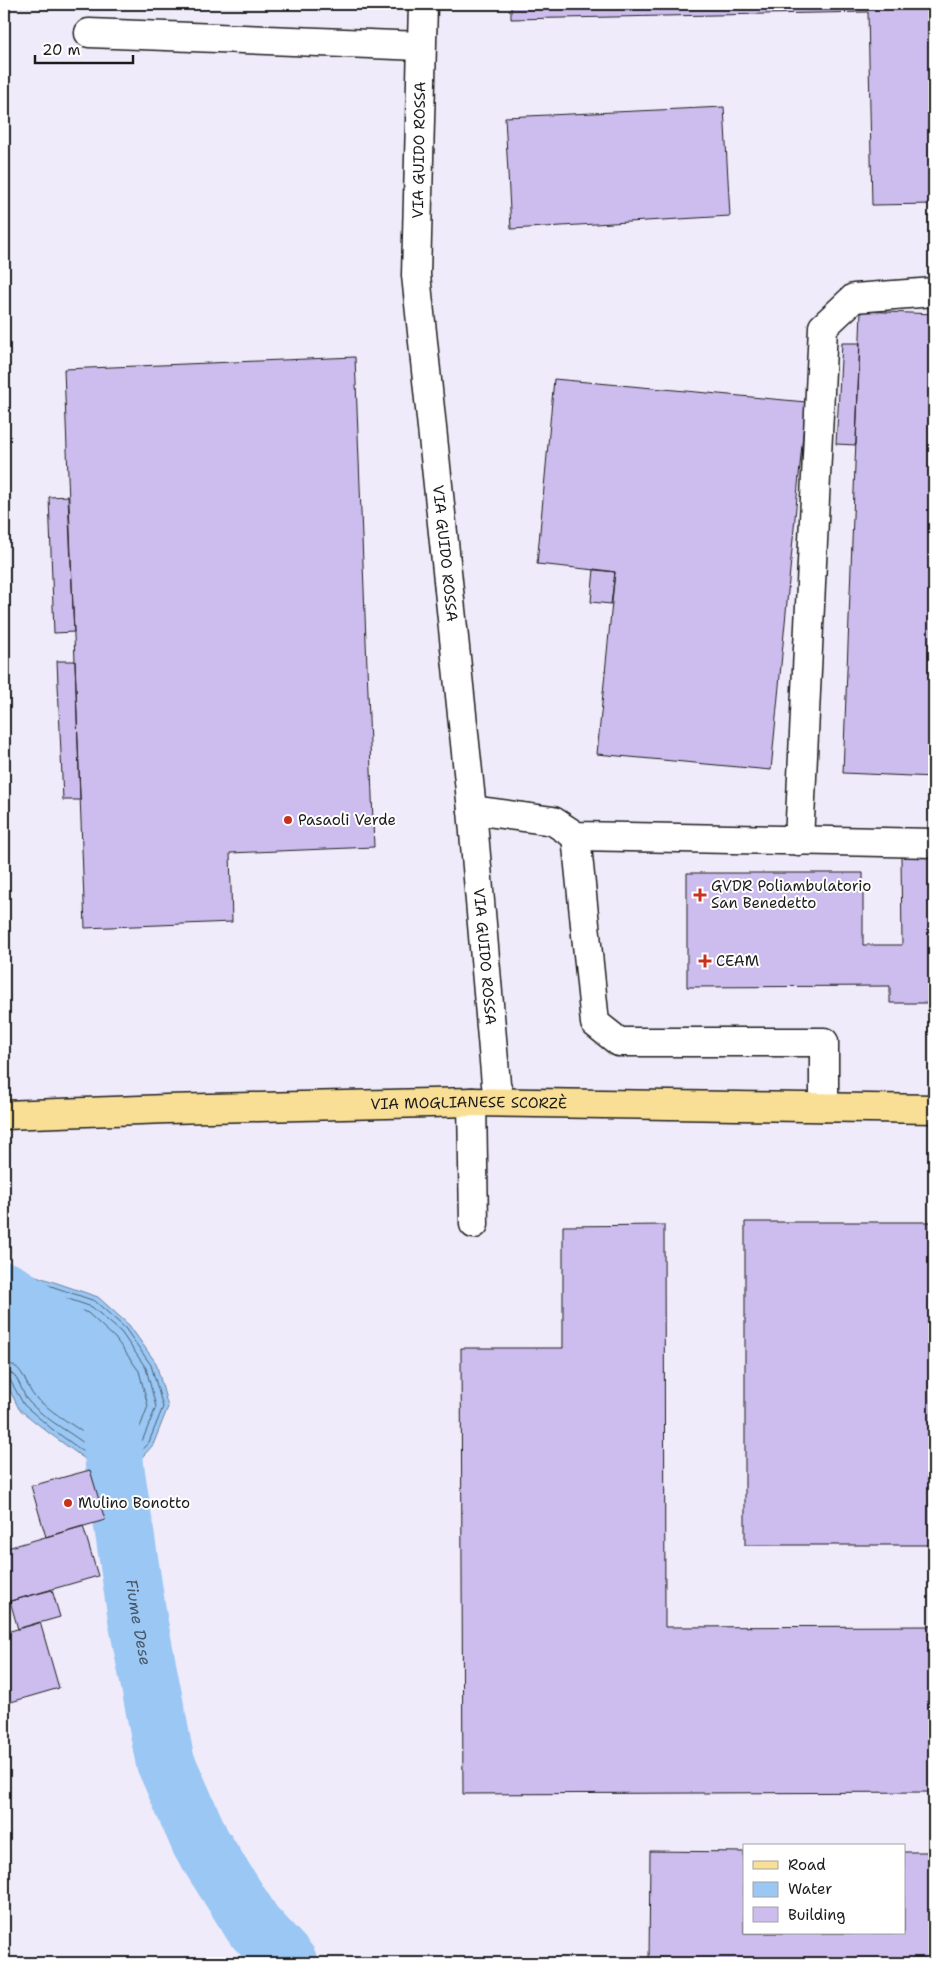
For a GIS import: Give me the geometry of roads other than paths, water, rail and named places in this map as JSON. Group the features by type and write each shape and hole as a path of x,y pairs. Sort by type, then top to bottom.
{"main road":[{"name":"VIA MOGLIANESE SCORZÈ","path":"4,1115 472,1102 934,1109"}],"street":[{"name":"VIA GUIDO ROSSA","path":"423,4 416,275 472,810 496,1084 501,1102"},
{"path":"89,33 421,46"},
{"path":"799,841 822,327 854,298 934,292"},
{"path":"472,810 553,821 576,836 934,843"},
{"path":"576,836 595,1023 619,1042 824,1042 824,1107"},
{"path":"472,1102 474,1224"}],"water":[{"path":"4,1265 98,1297 129,1325 156,1363 168,1407 153,1445 134,1466 93,1476 85,1459 19,1409 4,1378"}],"waterway":[{"name":"Fiume Dese","path":"4,1291 55,1326 90,1359 107,1388 115,1470 138,1621 165,1761 201,1843 253,1925 288,1963"}],"place":[{"name":"Pasaoli Verde","path":"288,820"},
{"name":"GVDR Poliambulatorio San Benedetto","path":"700,895"},
{"name":"CEAM","path":"705,961"},
{"name":"Mulino Bonotto","path":"68,1503"}]}
